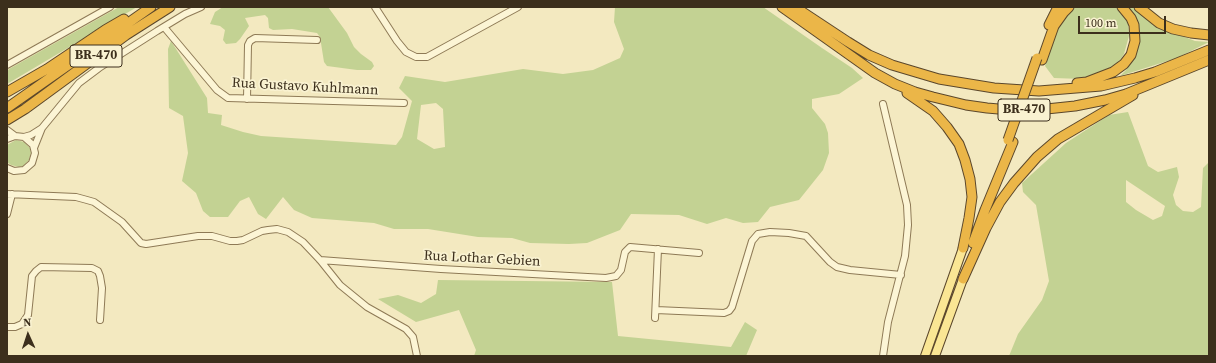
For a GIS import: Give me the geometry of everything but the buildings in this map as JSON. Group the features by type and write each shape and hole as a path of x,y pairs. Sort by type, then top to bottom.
{"highway":[{"path":"11,90 47,69 105,30 147,7"},
{"name":"BR-470","path":"7,108 151,7"},
{"name":"BR-470","path":"7,120 25,109 126,35 170,7"},
{"name":"BR-470","path":"782,7 875,73 895,84 915,92 966,105 1010,110 1037,110 1075,106 1126,94 1209,60"},
{"name":"BR-470","path":"796,7 848,42 892,65 939,79 994,88 1039,91 1101,86 1155,72 1209,50"},
{"path":"1040,59 1049,24 1058,7"},
{"path":"963,279 972,245 1040,59 1054,26 1069,7"},
{"path":"1039,91 1087,82 1113,72 1124,64 1131,55 1135,41 1135,32 1131,18 1122,7"},
{"path":"1139,7 1159,23 1191,33 1209,35"},
{"path":"963,279 986,228 1000,202 1014,183 1037,157 1058,138 1153,83"},
{"path":"895,84 933,111 959,144 970,179 972,197 970,218 963,248"},
{"path":"7,124 25,109"},
{"path":"963,248 1010,141"}],"main road":[{"path":"925,356 963,248"},
{"path":"935,356 963,279"}],"street":[{"path":"7,65 110,7"},
{"path":"7,168 14,171 19,171 28,167 34,159 34,148 42,128 79,83 98,68 164,26 201,7"},
{"path":"375,7 406,52 416,57 427,57 518,7"},
{"name":"Rua Gustavo Kuhlmann","path":"164,26 217,90 228,98 404,103"},
{"path":"247,99 248,45 250,41 255,38 317,40"},
{"path":"883,104 907,205 908,225 905,256 888,322 883,356"},
{"path":"7,139 15,136 24,137 31,135 42,128"},
{"path":"7,130 15,136"},
{"path":"24,137 34,148"},
{"path":"7,214 9,194 76,197 94,202 122,222 141,243 146,244 198,236 212,236 230,241 237,241 243,240 262,231 277,229 288,232 296,236 320,260 340,285 367,307 406,329 412,337 417,356"},
{"path":"656,310 724,313 729,311 732,307 752,240 758,234 770,232 789,232 806,236 830,262 837,267 850,270 901,275"},
{"name":"Rua Lothar Gebien","path":"320,260 441,269 606,278 616,276 621,270 625,252 630,248 658,249"},
{"path":"655,318 658,249 699,253"},
{"path":"7,327 15,327 22,324 28,315 32,276 41,267 92,268 98,271 102,288 100,320"}],"green space":[{"path":"119,7 137,7 7,84 7,72 9,69"},
{"path":"223,7 328,7 347,33 354,47 372,62 374,66 371,70 357,70 327,66 324,62 320,37 317,33 292,29 273,30 269,28 268,18 265,15 245,18 249,26 240,39 236,43 226,44 223,40 225,30 220,26 210,24 215,12"},
{"path":"615,7 763,7 852,68 863,78 839,94 812,99 812,108 825,124 828,133 829,153 823,170 799,200 770,207 758,222 743,223 726,218 707,224 679,215 631,214 620,230 587,243 530,243 512,238 478,237 428,229 394,229 374,223 312,218 294,210 283,197 266,219 258,214 249,197 240,201 228,217 210,217 203,211 196,193 182,181 188,153 183,116 169,108 168,49 171,41 207,98 208,113 222,115 221,125 261,136 396,145 402,137 412,101 399,88 405,76 445,82 523,69 563,74 593,70 620,58 624,49 614,22","holes":["436,103 443,109 445,147 434,149 417,139 421,105"]},
{"path":"1075,7 1115,7 1123,13 1128,21 1129,36 1124,54 1116,66 1103,72 1081,79 1054,78 1045,66 1058,29 1068,13"},
{"path":"1128,7 1132,7 1162,28 1195,41 1209,42 1177,58 1120,76 1126,70 1135,54"},
{"path":"1128,112 1148,166 1158,172 1177,167 1179,177 1173,195 1176,205 1183,211 1193,212 1201,207 1203,168 1209,162 1209,356 1009,356 1018,334 1042,300 1049,281 1036,205 1023,192 1022,183 1066,143 1109,115","holes":["1126,180 1165,206 1162,216 1153,220 1136,210 1126,202"]},
{"path":"16,140 24,142 30,148 31,152 29,160 23,166 19,167 11,165 7,162 7,145"},
{"path":"438,280 612,282 618,336 731,347 745,322 757,330 746,356 474,356 476,350 459,310 416,322 378,299 398,295 421,303 436,294"}]}
